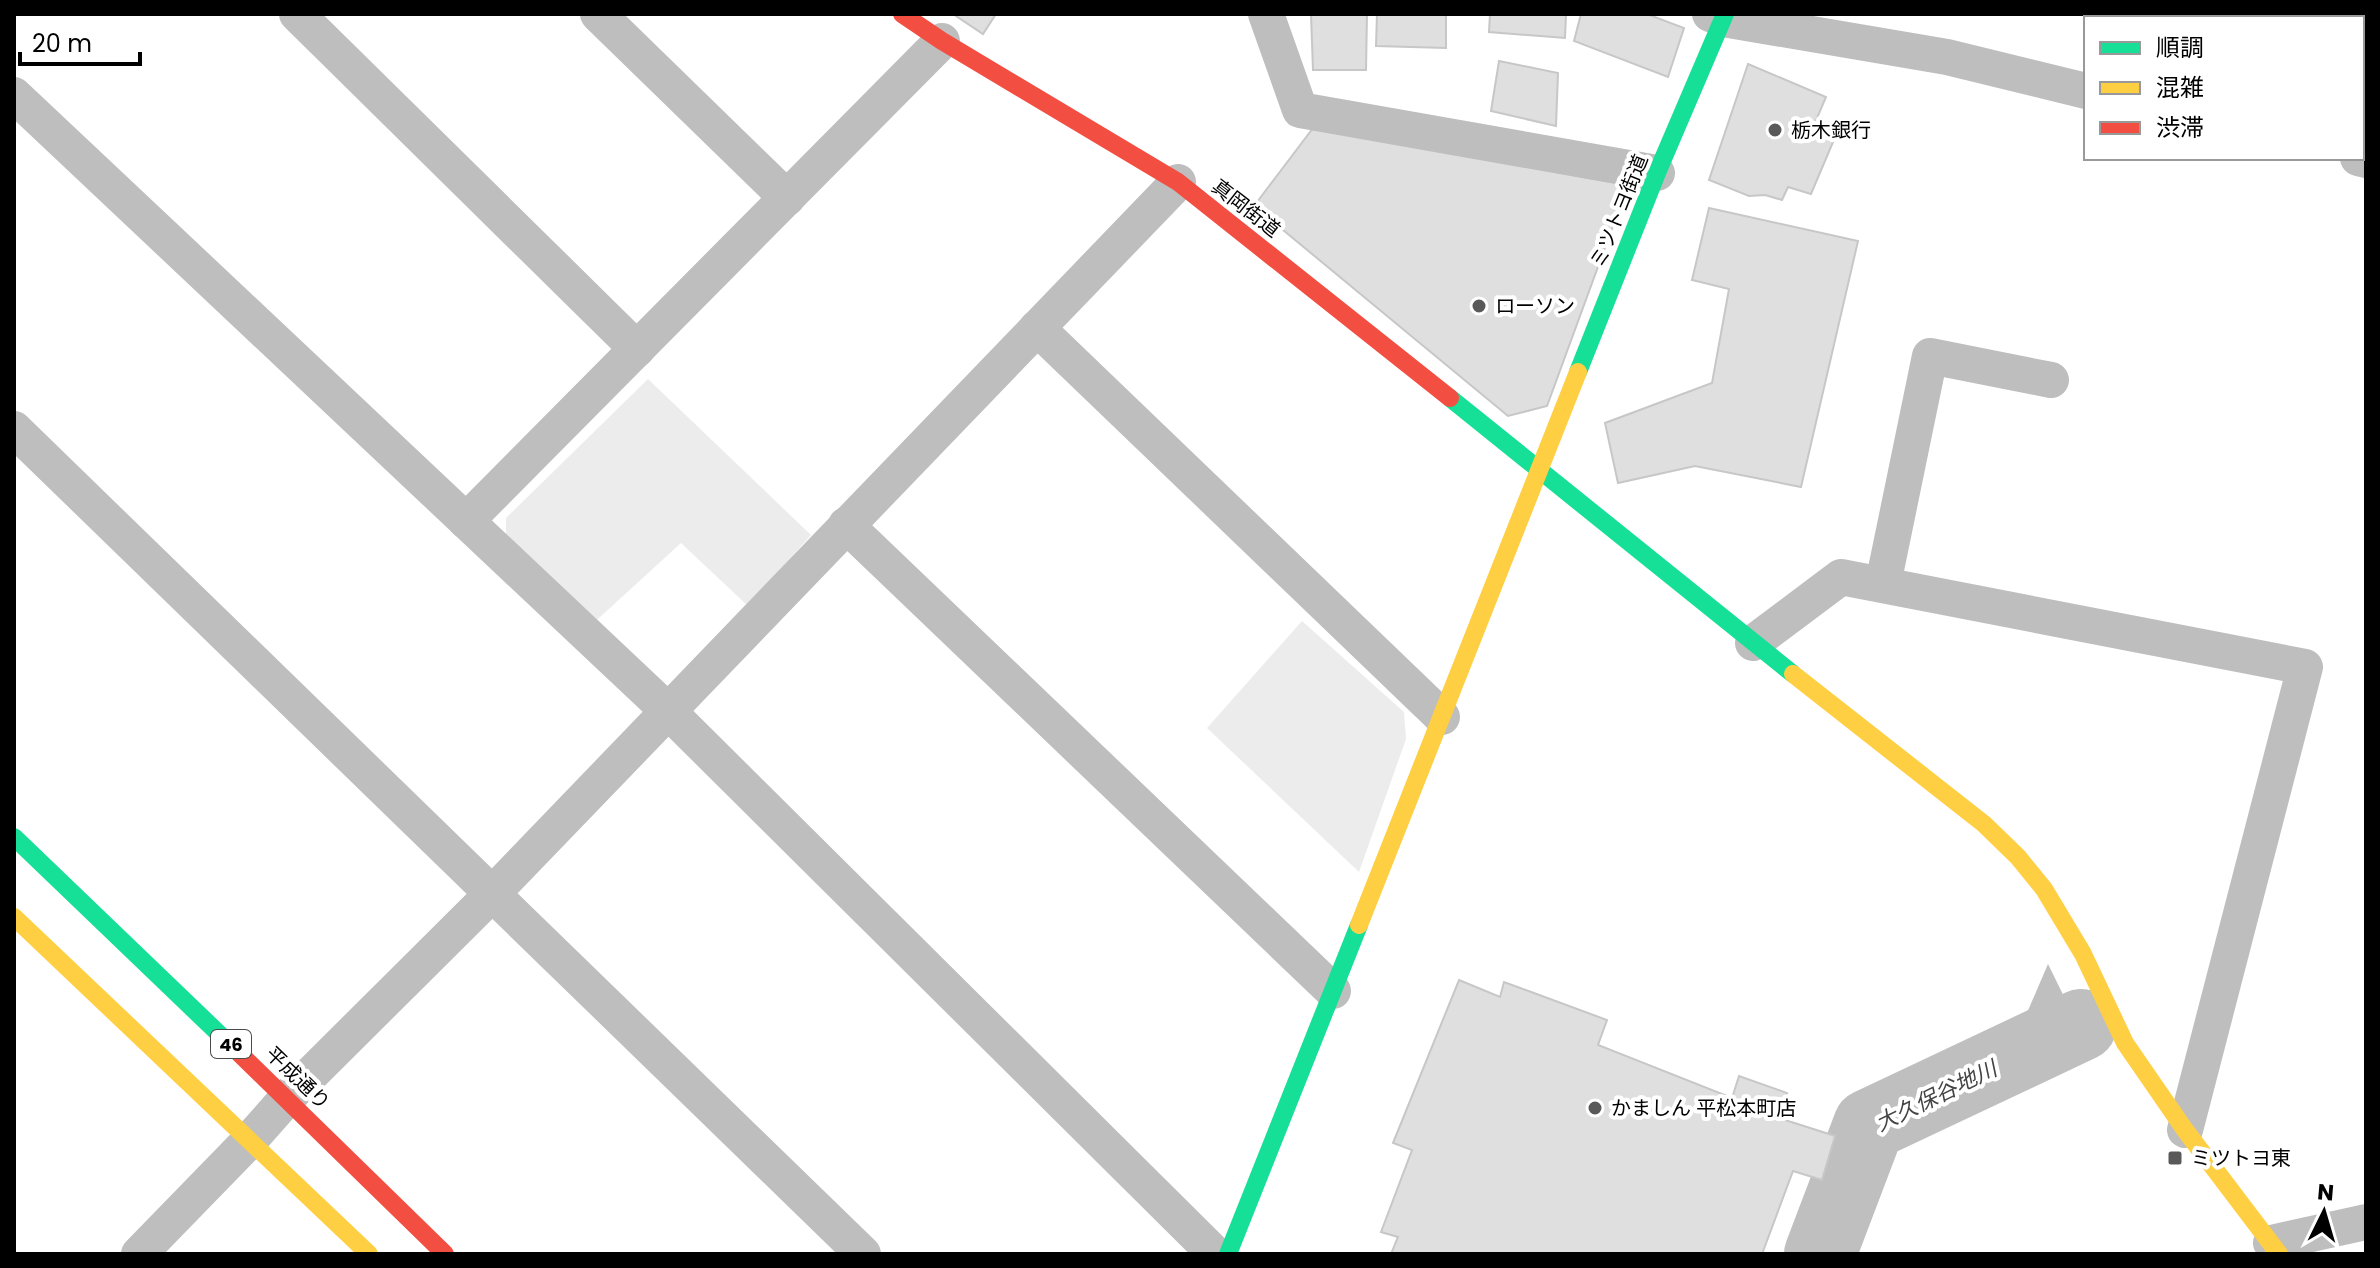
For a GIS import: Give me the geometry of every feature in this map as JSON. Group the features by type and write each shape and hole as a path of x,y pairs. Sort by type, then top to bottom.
{"street":[{"path":"297,14 637,349"},
{"path":"598,14 787,198"},
{"name":"真岡街道","path":"902,14 1178,182 1984,824 2018,857 2044,889 2083,954 2125,1043 2185,1130 2275,1249"},
{"path":"1266,14 1300,110 1657,173"},
{"path":"1720,16 1947,57 2084,91"},
{"name":"ミツトヨ街道","path":"1228,1254 1720,16"},
{"path":"466,521 942,41"},
{"path":"14,95 668,711 1215,1254"},
{"path":"139,1254 287,1098 493,893 1178,182"},
{"path":"1037,328 1442,717"},
{"path":"1883,584 1930,356 2051,380"},
{"path":"14,429 863,1254"},
{"path":"846,525 1333,991"},
{"path":"1753,643 1841,577 2305,667 2185,1130"},
{"name":"平成通り","path":"14,837 445,1254"},
{"path":"14,917 369,1254"},
{"path":"2275,1249 2366,1222"}],"shaded area":[{"path":"648,379 811,535 748,606 681,543 588,628 506,550 506,518"},
{"path":"1302,621 1404,712 1406,739 1359,872 1207,728"},
{"path":"2048,964 2077,1023 2008,1057"}],"building":[{"path":"953,14 996,14 983,34"},
{"path":"1311,14 1367,14 1366,70 1313,70"},
{"path":"1377,14 1446,14 1446,48 1376,46"},
{"path":"1490,14 1566,14 1565,38 1489,32"},
{"path":"1581,14 1647,14 1684,28 1668,77 1574,41"},
{"path":"1499,61 1558,73 1556,126 1491,111"},
{"name":"栃木銀行","path":"1748,64 1826,97 1814,125 1836,135 1811,194 1788,187 1782,200 1765,195 1749,196 1709,180"},
{"name":"ローソン","path":"1313,128 1628,185 1547,406 1508,416 1254,206"},
{"path":"1709,208 1858,241 1801,487 1695,466 1618,483 1605,423 1712,383 1729,289 1692,280"},
{"name":"かましん 平松本町店","path":"1459,980 1500,997 1504,982 1607,1020 1598,1045 1732,1098 1739,1076 1787,1093 1779,1118 1835,1136 1822,1180 1793,1171 1762,1254 1391,1254 1398,1237 1381,1232 1412,1150 1393,1143"}],"waterway":[{"name":"大久保谷地川","path":"1820,1254 1869,1125 2081,1025"}],"traffic: fast":[{"path":"1578,372 1657,173 1725,14"},
{"path":"1450,398 1793,674"},
{"path":"14,837 240,1054"},
{"path":"1228,1254 1359,925"}],"traffic: slow":[{"path":"1359,925 1578,372"},
{"path":"1793,674 1984,824 2018,857 2044,889 2083,954 2125,1043 2185,1130 2279,1254"},
{"path":"14,917 369,1254"}],"traffic: jam":[{"path":"902,14 1178,182 1450,398"},
{"path":"240,1054 445,1254"}],"place":[{"name":"栃木銀行","path":"1775,130"},
{"name":"ローソン","path":"1479,306"},
{"name":"かましん 平松本町店","path":"1595,1108"},
{"name":"ミツトヨ東","path":"2175,1158"}]}
